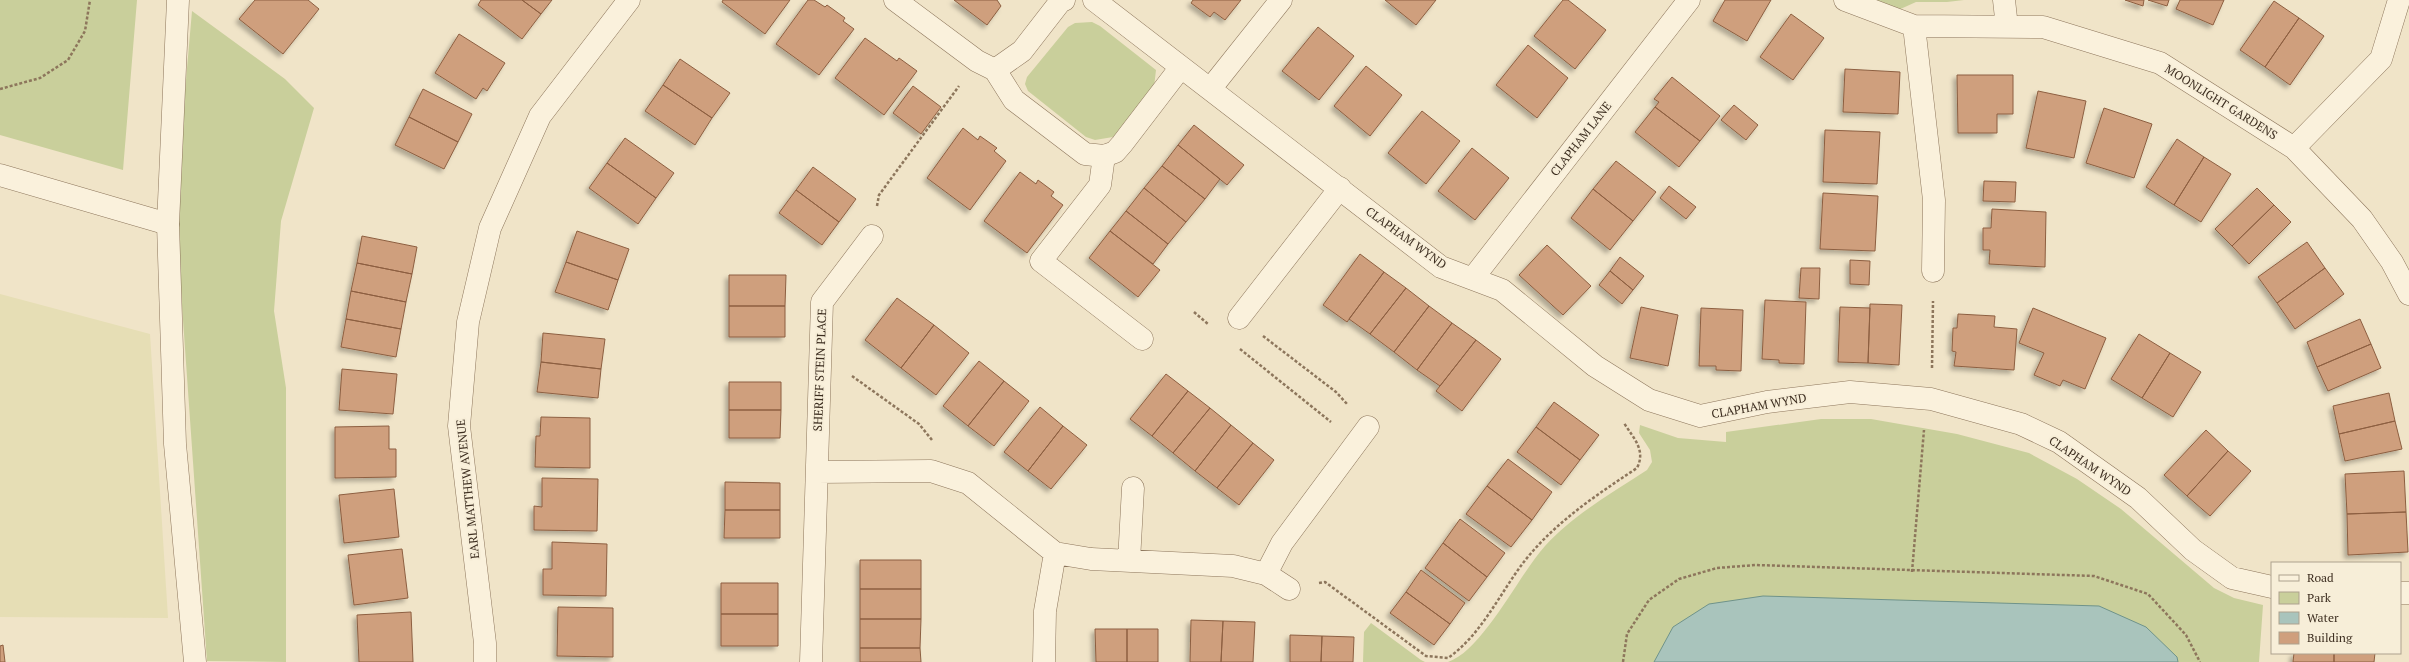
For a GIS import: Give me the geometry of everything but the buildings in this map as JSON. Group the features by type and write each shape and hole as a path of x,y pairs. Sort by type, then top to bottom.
{"street":[{"path":"178,0 168,224 175,444 195,662"},
{"name":"EARL MATTHEW AVENUE","path":"485,662 485,642 459,426 468,322 490,228 540,116 630,0"},
{"path":"895,0 986,66 1014,100 1085,154 1104,156 1115,152 1181,67"},
{"path":"986,66 1022,51 1060,2 1064,0"},
{"name":"CLAPHAM WYND","path":"1094,0 1181,67 1211,88 1441,267 1502,290 1594,366 1649,400 1700,416 1766,402 1850,392 1931,399 2021,424 2059,442 2138,498 2193,550 2232,578 2271,587"},
{"path":"1211,88 1281,0"},
{"name":"CLAPHAM LANE","path":"1473,278 1689,0"},
{"name":"MOONLIGHT GARDENS","path":"1845,0 1914,26 2043,27 2160,63 2294,148 2362,219 2392,262 2409,294"},
{"path":"2004,0 2006,27"},
{"path":"2294,148 2381,59 2399,0"},
{"path":"1914,26 1934,200 1933,271"},
{"path":"1104,156 1100,185 1040,261 1142,339"},
{"path":"0,175 168,224"},
{"path":"1239,318 1340,188"},
{"name":"SHERIFF STEIN PLACE","path":"811,662 822,302 872,236"},
{"path":"1266,574 1282,543 1363,435"},
{"path":"816,472 931,471 968,483 1055,553 1091,559 1233,566 1266,574 1289,589"},
{"path":"1129,561 1133,488"},
{"path":"1044,662 1045,611 1055,553"}],"path":[{"path":"0,89 40,78 68,60 86,32 90,0"},
{"path":"872,236 879,195 986,66"},
{"path":"1194,312 1212,327"},
{"path":"1239,318 1336,392 1363,435"},
{"path":"1236,346 1363,435"},
{"path":"820,364 842,369 918,424 933,442"},
{"path":"1289,589 1325,582 1426,656 1448,658 1462,647 1523,563 1550,532 1582,505 1637,468 1641,459 1640,448 1620,416 1624,384"},
{"path":"1623,662 1627,634 1649,600 1679,579 1717,568 1756,566 2094,576 2148,594 2186,635 2200,662"},
{"path":"1448,658 1450,662"}],"shaded area":[{"path":"0,294 150,334 168,618 0,617"}],"green space":[{"path":"0,0 137,0 123,170 0,135"},
{"path":"1874,0 1964,0 1947,2 1916,2 1896,11"},
{"path":"192,11 285,79 314,108 281,221 274,311 286,388 286,662 207,661 175,206"},
{"path":"1092,22 1100,26 1156,70 1154,87 1113,137 1095,140 1086,137 1028,91 1025,84 1027,77 1068,27 1075,23"},
{"path":"1821,419 1871,419 1957,434 2029,453 2077,479 2121,509 2214,588 2234,598 2263,605 2259,662 1448,662 1461,655 1487,628 1535,559 1556,535 1580,514 1647,470 1652,462 1650,450 1639,433 1640,425 1678,438 1726,442 1726,432"},
{"path":"1371,623 1425,662 1363,662 1364,632"}],"water":[{"path":"1763,596 2099,606 2146,627 2177,657 2178,662 1654,662 1673,627 1709,604"}]}
